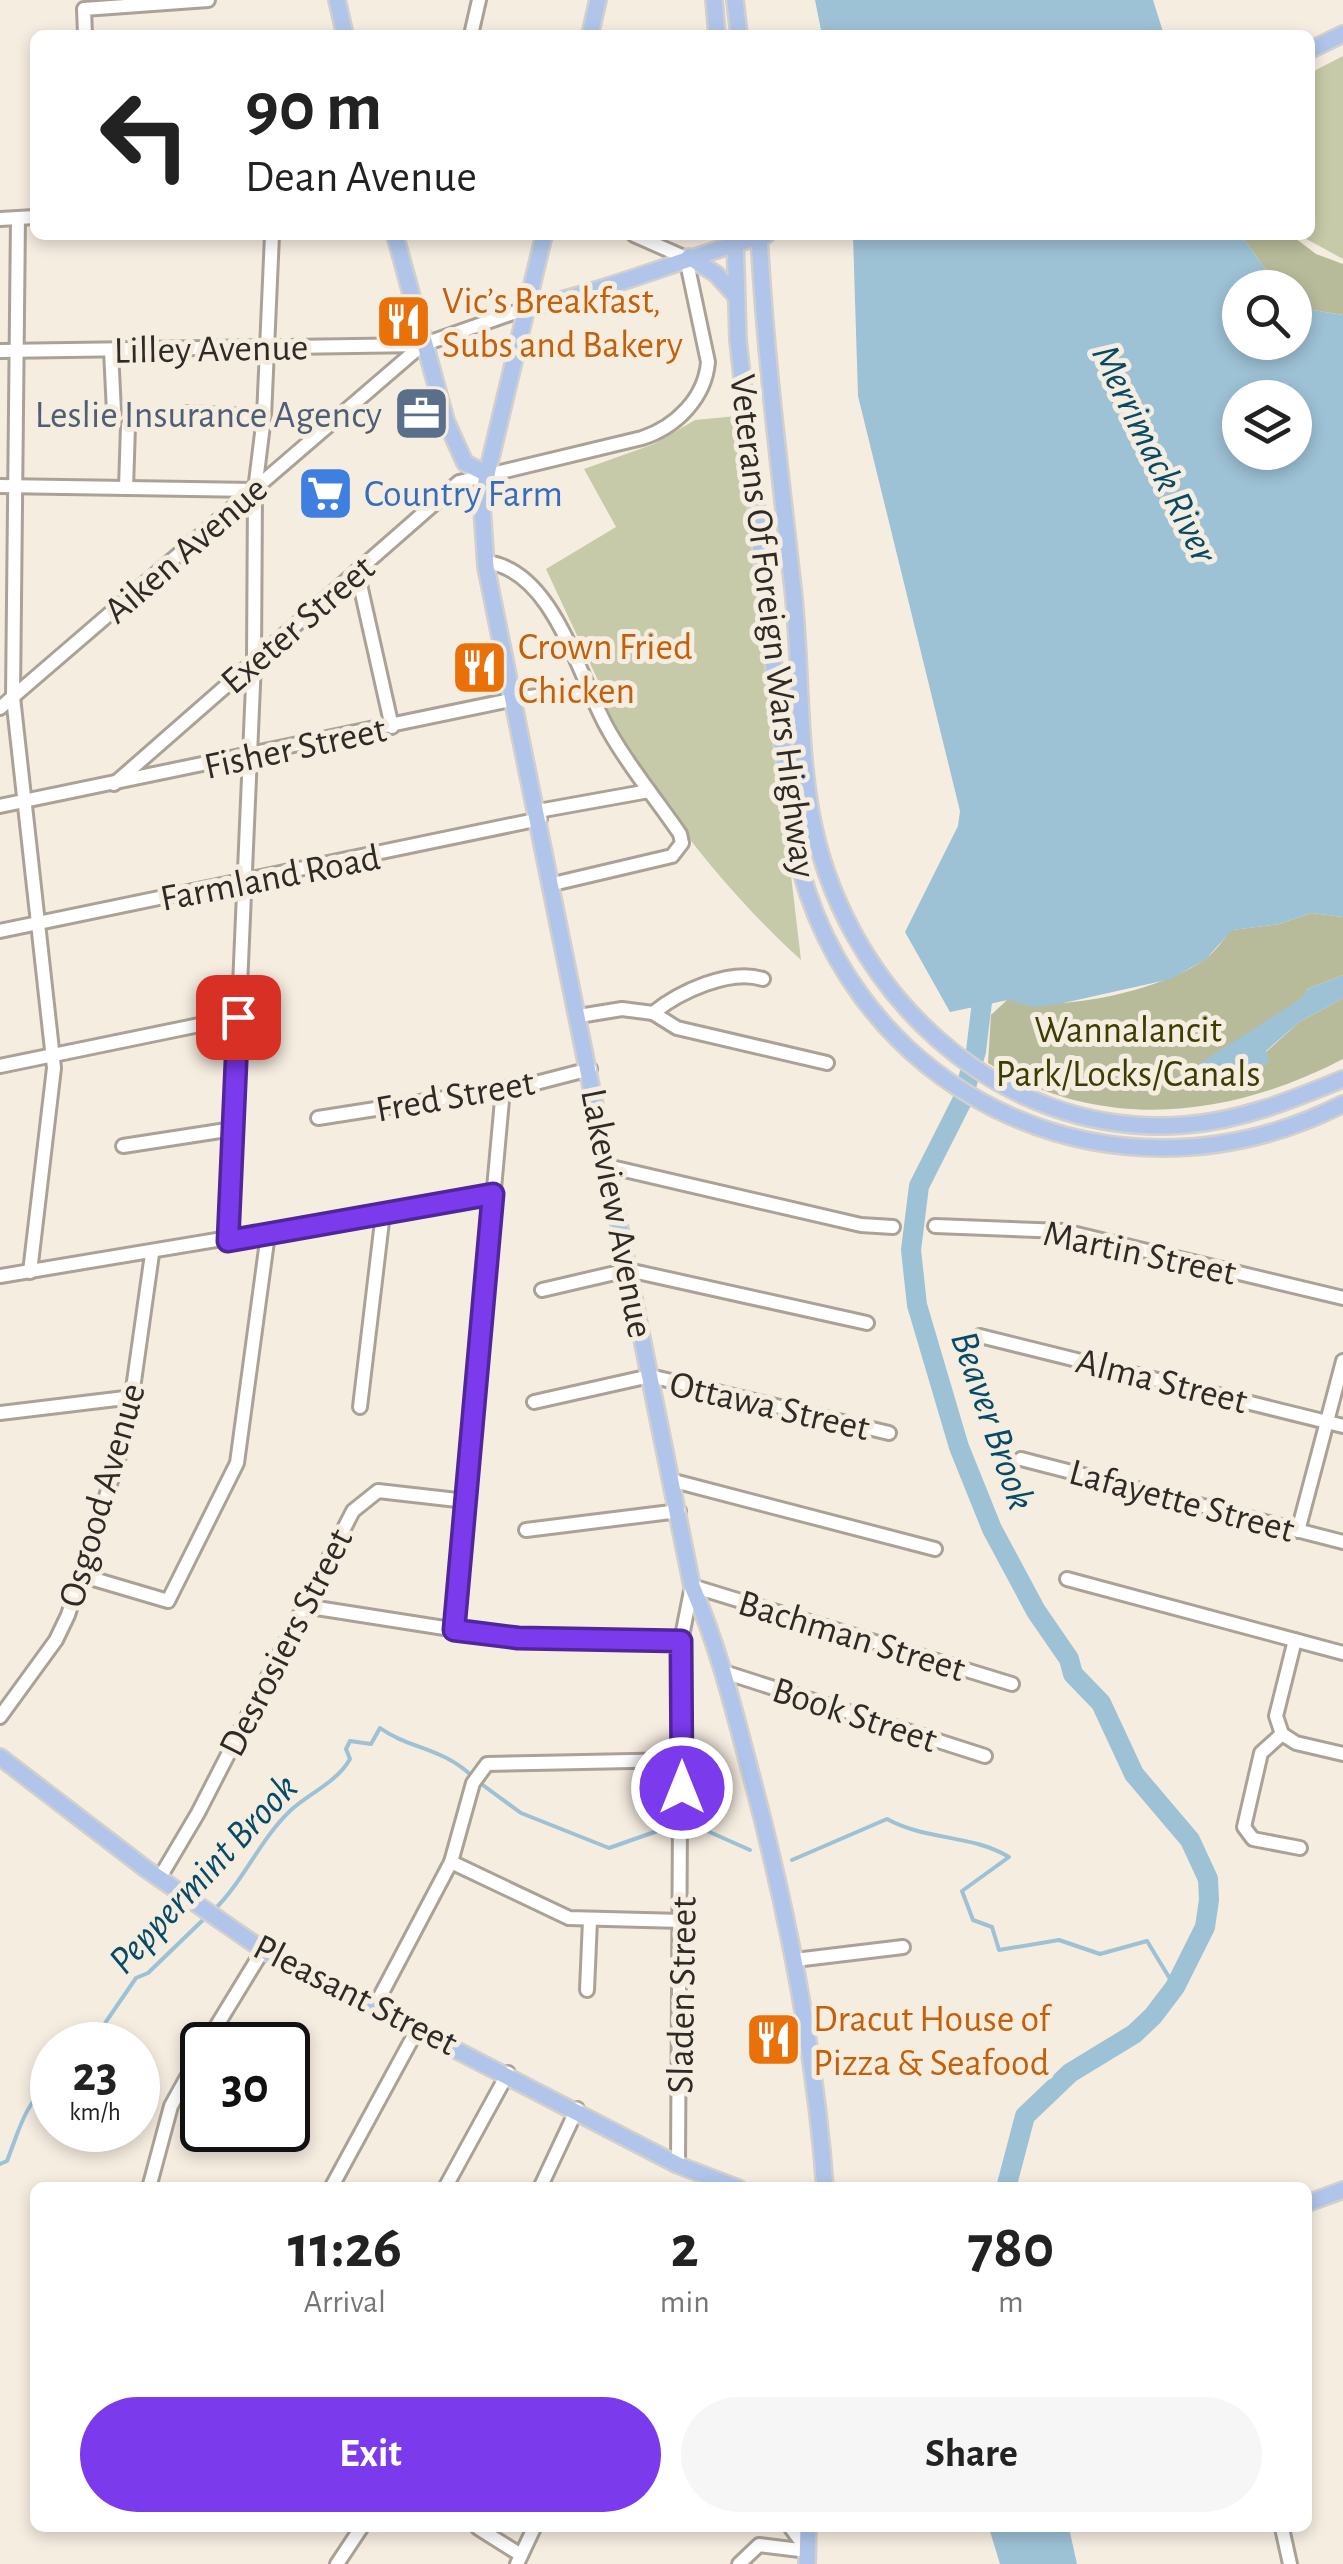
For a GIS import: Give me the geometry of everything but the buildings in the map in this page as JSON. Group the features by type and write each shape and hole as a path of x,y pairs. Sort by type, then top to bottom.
{"main road":[{"path":"336,0 344,30"},
{"path":"591,30 598,0"},
{"path":"714,0 717,30"},
{"path":"735,0 738,30"},
{"path":"1315,48 1343,34"},
{"path":"396,240 422,345 464,463 487,474"},
{"name":"Lakeview Avenue","path":"543,240 487,474 482,507 486,562 580,1016 606,1166 674,1481 692,1586 724,1672 795,1960 820,2122 824,2182"},
{"path":"527,308 568,299 733,240"},
{"name":"Veterans Of Foreign Wars Highway","path":"736,240 736,296 782,750 800,870 821,929 848,979 898,1040 946,1081 995,1111 1059,1134 1166,1149 1261,1136 1343,1104"},
{"name":"Veterans Of Foreign Wars Highway","path":"762,240 810,810 840,904 859,944 899,1002 954,1055 1007,1088 1045,1105 1101,1119 1184,1125 1272,1107 1343,1079"},
{"path":"687,258 716,274 736,296"},
{"name":"Pleasant Street","path":"0,1756 159,1879 263,1950 577,2109 701,2182"},
{"path":"1312,2202 1343,2190"}],"street":[{"path":"85,30 84,9 208,0"},
{"path":"472,30 480,0"},
{"path":"0,220 30,217"},
{"path":"18,218 13,697 53,1055 30,1272"},
{"path":"228,1241 254,662 255,490 264,417 272,240"},
{"path":"646,240 687,258"},
{"name":"Exeter Street","path":"114,784 459,482 660,432 687,409 707,378 708,362 687,258"},
{"name":"Aiken Avenue","path":"0,708 422,345 527,308"},
{"name":"Lilley Avenue","path":"0,351 422,345"},
{"path":"112,350 114,412"},
{"path":"186,413 264,417"},
{"path":"126,488 128,426"},
{"path":"0,486 255,490"},
{"path":"486,562 511,568 538,594 562,630 610,734 680,834 682,843 672,856 553,884"},
{"path":"357,571 392,727"},
{"name":"Fisher Street","path":"0,806 250,758 515,700 589,690"},
{"name":"Farmland Road","path":"0,931 244,882 650,792"},
{"path":"653,1013 670,999 740,974 763,978"},
{"path":"580,1016 622,1010 653,1013 677,1028 827,1063"},
{"path":"0,1066 238,1017"},
{"name":"Fred Street","path":"318,1118 503,1089 590,1069"},
{"path":"454,1630 503,1089"},
{"path":"123,1146 234,1129"},
{"path":"606,1166 845,1222 893,1227"},
{"path":"0,1276 152,1254 493,1194"},
{"path":"360,1407 383,1212"},
{"name":"Martin Street","path":"935,1226 1064,1231 1343,1298"},
{"path":"80,1575 168,1601 238,1463 268,1234"},
{"name":"Osgood Avenue","path":"0,1716 60,1633 80,1575 127,1431 152,1254"},
{"path":"542,1290 628,1270 867,1324"},
{"name":"Alma Street","path":"980,1336 1343,1426"},
{"path":"1298,1531 1343,1361"},
{"name":"Ottawa Street","path":"534,1402 650,1376 889,1433"},
{"path":"0,1413 133,1396"},
{"name":"Lafayette Street","path":"1021,1459 1343,1542"},
{"path":"674,1481 935,1550"},
{"name":"Desrosiers Street","path":"159,1879 198,1813 342,1528 370,1495 378,1492 466,1501"},
{"path":"526,1530 679,1512"},
{"path":"1067,1579 1343,1653"},
{"name":"Sladen Street","path":"678,2165 681,1641 692,1586"},
{"name":"Bachman Street","path":"692,1586 1012,1684"},
{"path":"304,1606 518,1638 681,1641"},
{"path":"1295,1640 1276,1716 1282,1734 1296,1742 1343,1754"},
{"name":"Book Street","path":"724,1672 985,1756"},
{"path":"1282,1734 1260,1753 1244,1826 1254,1839 1300,1848"},
{"path":"375,2006 450,1862 475,1778 487,1764 682,1760"},
{"path":"450,1862 558,1916 682,1920"},
{"path":"587,1990 590,1920"},
{"path":"795,1960 903,1947"},
{"path":"220,2022 263,1950"},
{"path":"334,2182 418,2028"},
{"path":"449,2182 508,2073"},
{"path":"150,2182 171,2106 180,2090"},
{"path":"543,2182 577,2109"},
{"path":"337,2564 359,2532"},
{"path":"483,2532 519,2560 532,2532"},
{"path":"793,2532 808,2557"},
{"path":"1283,2532 1290,2564"},
{"path":"740,2564 759,2545 808,2557"}],"green space":[{"path":"1343,56 1343,259 1308,240 1315,240 1315,70"},
{"path":"1245,240 1298,240 1316,254 1343,264 1343,315 1312,310 1312,270 1266,270"},
{"path":"737,416 801,960 718,873 643,774 603,707 609,704 546,569 616,527 584,469 654,444 695,420"},
{"name":"Wannalancit Park/Locks/Canals","path":"1311,913 1343,917 1343,975 1308,989 1300,1000 1181,1076 1193,1082 1244,1065 1268,1064 1266,1052 1298,1023 1343,998 1343,1059 1300,1079 1211,1105 1121,1108 1076,1100 1031,1085 988,1063 991,1015 1008,999 1029,1003 1081,1001 1137,989 1205,959 1231,930 1279,924"}],"water":[{"path":"815,0 1153,0 1162,30 821,30"},
{"name":"Merrimack River","path":"853,240 1245,240 1266,270 1222,270 1222,360 1312,360 1312,310 1343,315 1343,917 1311,913 1279,924 1232,930 1206,959 1171,979 1059,1004 1033,1007 1008,1000 950,1012 905,932 958,826 960,811 858,396"},
{"path":"1343,975 1343,998 1298,1023 1266,1051 1269,1064 1244,1065 1193,1082 1180,1076 1299,1000 1308,989"},
{"path":"990,2532 1070,2532 1077,2564 1000,2564"}],"waterway":[{"name":"Beaver Brook","path":"994,977 982,1002 976,1051 962,1101 919,1186 911,1250 917,1305 959,1447 992,1529 1036,1611 1069,1659 1073,1674 1101,1703 1134,1774 1190,1840 1208,1879 1209,1900 1205,1927 1175,1987 1153,2016 1134,2034 1070,2073 1025,2116 1008,2182"},
{"name":"Peppermint Brook","path":"213,1911 280,1821 345,1767 350,1759 346,1749 350,1741 371,1744 380,1728 438,1754 473,1777"},
{"name":"Peppermint Brook","path":"480,1783 521,1813 609,1848 666,1828"},
{"name":"Peppermint Brook","path":"792,1860 887,1819 918,1831 980,1844 1009,1857 962,1891 973,1920 992,1927 999,1950 1059,1940 1100,1954 1147,1941 1175,1987"},
{"name":"Peppermint Brook","path":"696,1826 750,1850"},
{"name":"Peppermint Brook","path":"106,2022 136,1978 148,1973 206,1917"},
{"name":"Peppermint Brook","path":"0,2164 7,2161 30,2106"}],"place":[{"name":"Vic’s Breakfast, Subs and Bakery","path":"403,322"},
{"name":"Leslie Insurance Agency","path":"421,414"},
{"name":"Country Farm","path":"325,493"},
{"name":"Crown Fried Chicken","path":"479,668"},
{"name":"Dracut House of Pizza & Seafood","path":"774,2040"}],"route":[{"path":"238,1017 228,1241 493,1194 454,1630 518,1638 681,1641 682,1788"}]}
